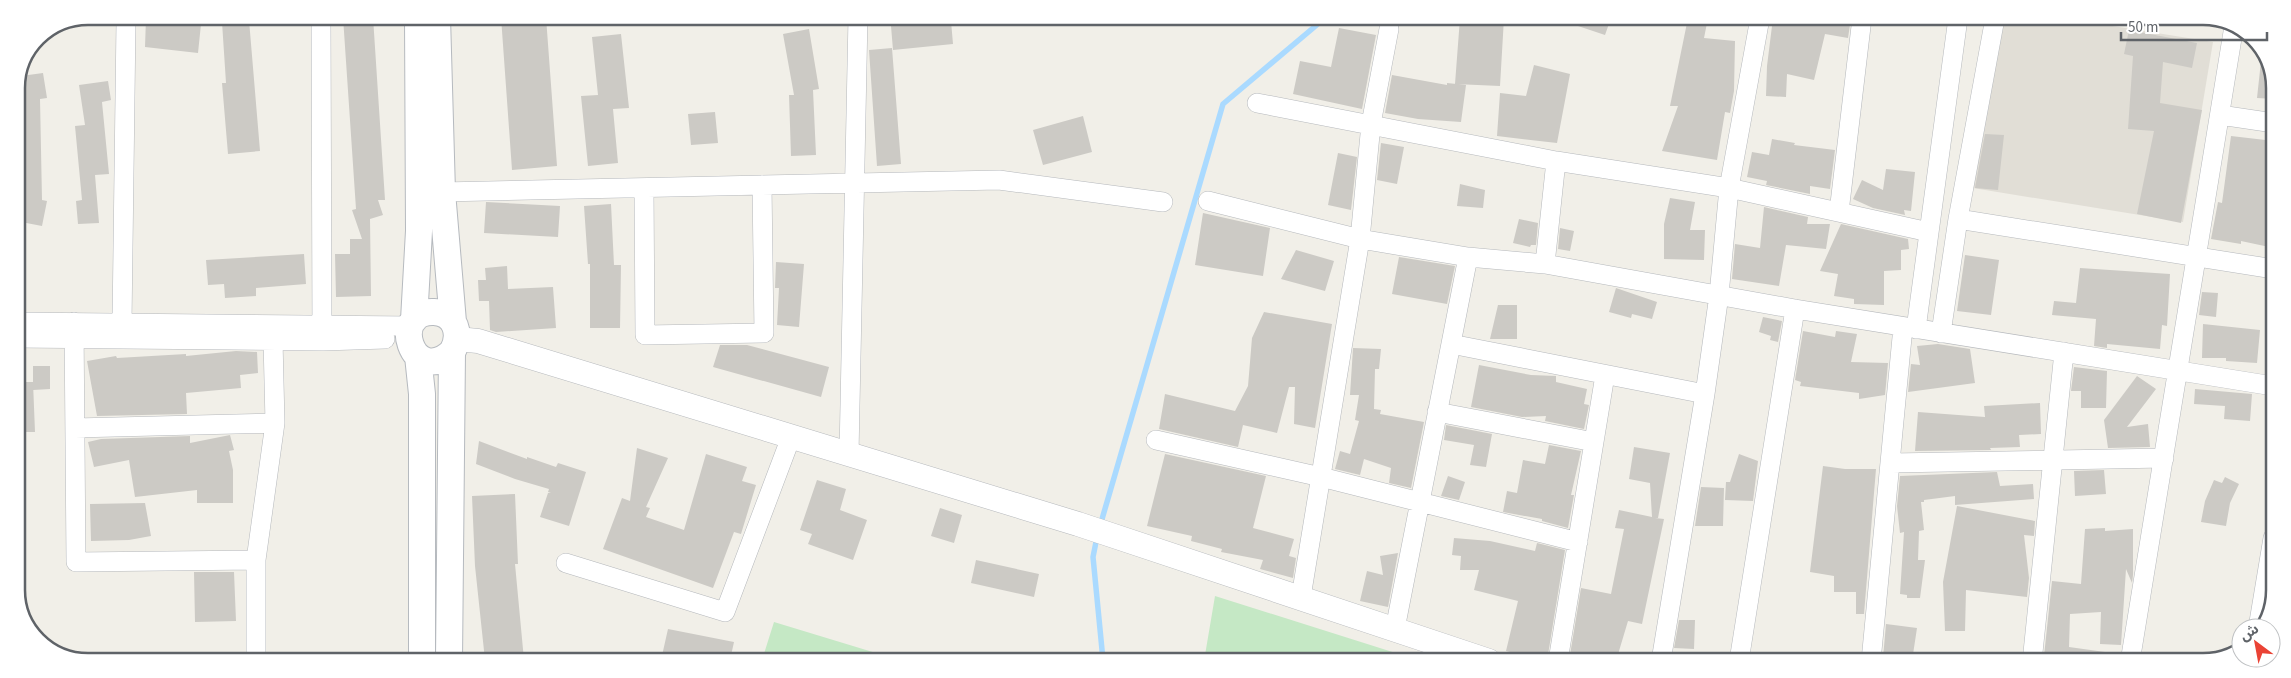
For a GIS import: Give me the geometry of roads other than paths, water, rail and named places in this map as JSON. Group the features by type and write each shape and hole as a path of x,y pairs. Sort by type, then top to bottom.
{"main road":[{"path":"418,25 419,231 413,336 422,394 422,653"},
{"path":"437,25 442,192 454,338 449,653"},
{"path":"439,312 447,316 454,338 440,360 425,360 413,336 421,314 439,312"}],"street":[{"path":"122,323 126,25"},
{"path":"321,25 322,333"},
{"path":"849,454 858,25"},
{"path":"1662,653 1706,394 1719,295 1729,188 1759,25"},
{"path":"1839,212 1861,25"},
{"path":"1872,653 1892,463 1910,328 1929,232 1957,25"},
{"path":"1940,332 1958,219 1994,25"},
{"path":"1301,597 1360,239 1371,124 1389,29"},
{"path":"2132,653 2233,32"},
{"path":"1257,104 1371,124 1556,161 1729,188 1929,232"},
{"path":"2220,115 2266,122"},
{"path":"1545,264 1556,161"},
{"path":"442,192 999,180 1163,202"},
{"path":"644,188 645,335 764,333 762,185"},
{"path":"1208,201 1360,239 1468,257 1545,264 1795,309 2266,385"},
{"path":"1958,219 2266,268"},
{"path":"1395,629 1468,257"},
{"path":"1740,653 1795,309"},
{"path":"25,323 74,331 273,340 322,333"},
{"path":"25,337 122,323 413,336"},
{"path":"74,331 76,562 256,560"},
{"path":"454,338 478,341 1078,524 1466,653"},
{"path":"256,653 256,560 275,423 273,340"},
{"path":"1451,344 1706,394"},
{"path":"2033,653 2064,352"},
{"path":"1559,653 1606,375"},
{"path":"1437,412 1594,442"},
{"path":"75,428 275,423"},
{"path":"566,564 725,612 791,437"},
{"path":"1156,440 1321,477 1420,504 1578,542"},
{"path":"1892,463 2164,458"},
{"path":"2260,616 2266,578"}],"waterway":[{"path":"1100,526 1223,104 1317,25"},
{"path":"1097,537 1093,557 1102,653"}]}
